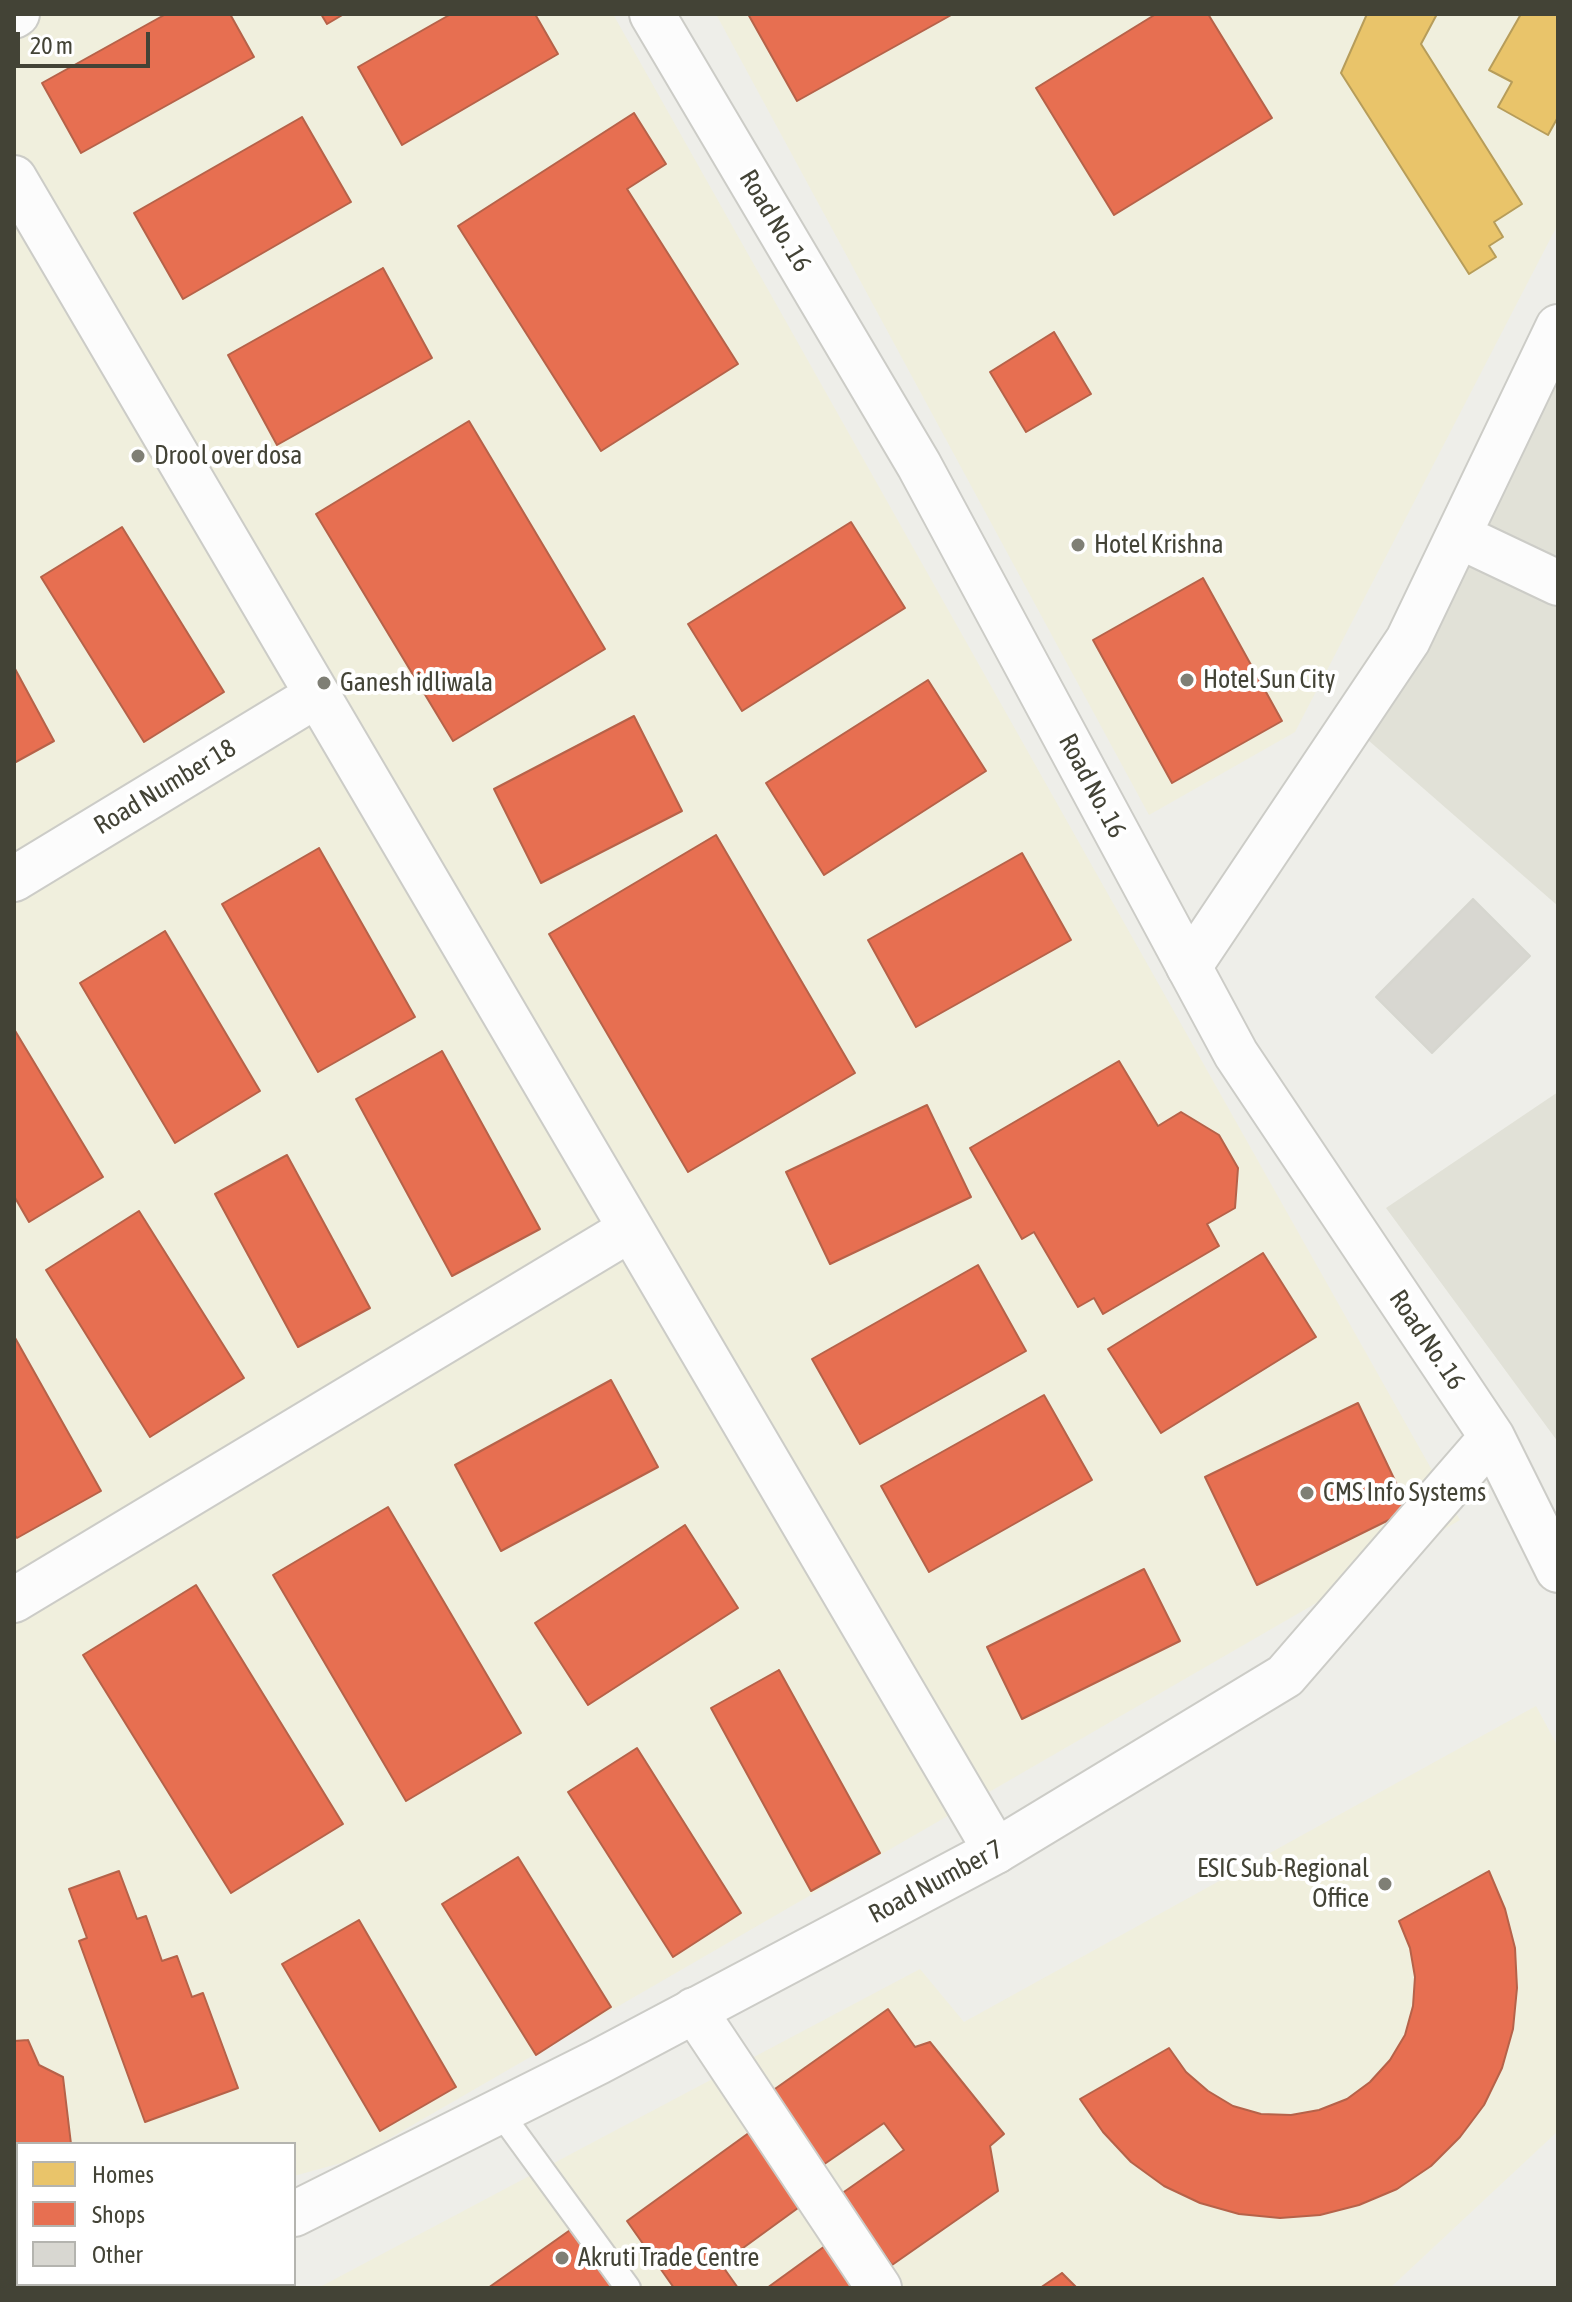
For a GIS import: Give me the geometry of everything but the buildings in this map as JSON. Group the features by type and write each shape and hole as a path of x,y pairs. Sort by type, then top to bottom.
{"street":[{"name":"Road No. 16","path":"652,14 919,465 1236,1054 1492,1437 1552,1560"},
{"path":"14,178 996,1851"},
{"path":"1189,967 1408,640 1558,327"},
{"path":"1459,536 1558,583"},
{"name":"Road Number 18","path":"14,879 317,695"},
{"path":"14,1600 629,1230"},
{"name":"Road Number 7","path":"296,2213 499,2111 996,1851 1285,1676 1492,1437"},
{"path":"694,2010 879,2288"}],"lane":[{"path":"499,2111 628,2288"}],"shaded area":[{"path":"14,14 613,14 1460,1520 352,2160 296,2175 296,2142 16,2142 14,2252"},
{"path":"716,14 1558,14 1558,224 1295,732 1149,815"},
{"path":"1558,351 1558,906 1368,740"},
{"path":"1558,1092 1558,1442 1386,1208"},
{"name":"ESIC Sub-Regional Office","path":"1536,1706 1558,1747 1558,2131 1390,2288 318,2288 920,1969 964,2022"}],"place":[{"name":"Drool over dosa","path":"138,456"},
{"name":"Hotel Krishna","path":"1078,545"},
{"name":"Hotel Sun City","path":"1187,680"},
{"name":"Ganesh idliwala","path":"324,683"},
{"name":"CMS Info Systems","path":"1307,1493"},
{"name":"ESIC Sub-Regional Office","path":"1385,1884"},
{"name":"Akruti Trade Centre","path":"562,2258"}]}
